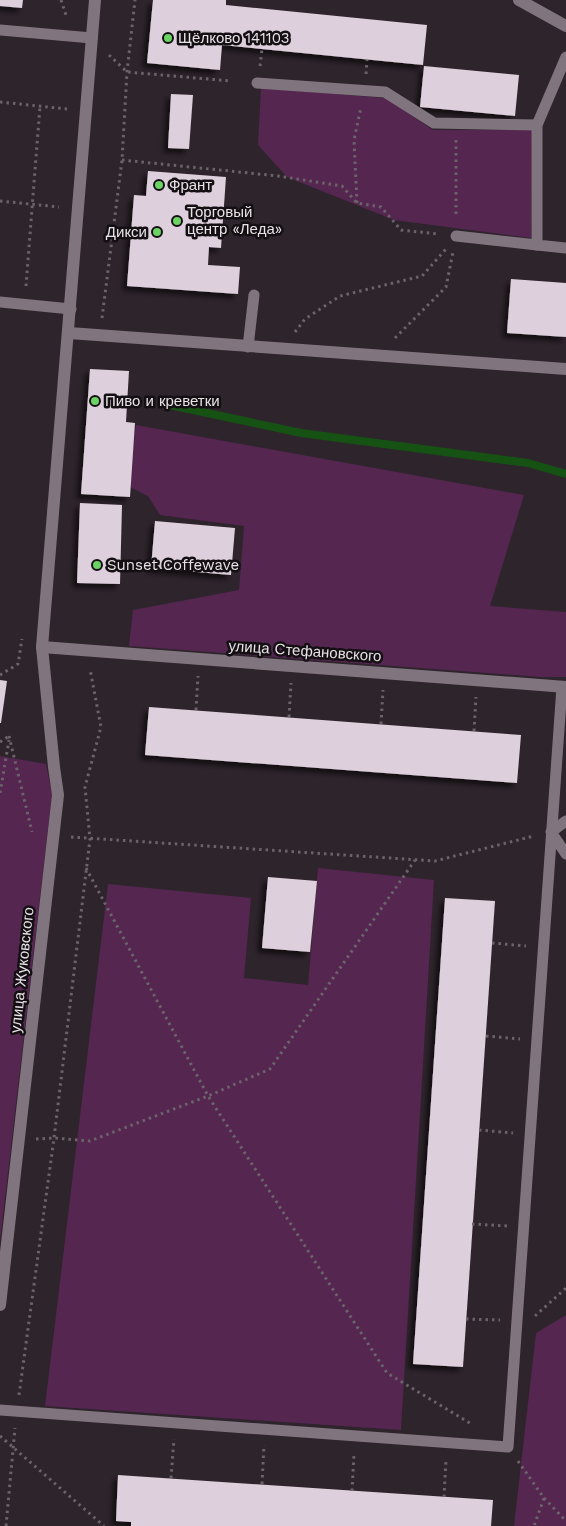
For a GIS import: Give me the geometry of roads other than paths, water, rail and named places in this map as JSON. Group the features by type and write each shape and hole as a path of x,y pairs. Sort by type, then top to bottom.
{"street":[{"name":"улица Жуковского","path":"0,1305 58,795 42,647 95,0"},
{"path":"519,0 566,26"},
{"path":"69,334 566,369"},
{"name":"улица Стефановского","path":"42,647 564,687"}],"lane":[{"path":"0,30 92,38"},
{"path":"537,245 537,126 566,57"},
{"path":"257,83 385,92 434,123 537,126"},
{"path":"456,236 566,248"},
{"path":"248,347 254,296"},
{"path":"0,302 71,309"},
{"path":"0,1410 508,1447 551,832 564,687"},
{"path":"551,832 566,821"},
{"path":"551,832 566,854"}],"waterway":[{"path":"165,404 301,433 528,463 566,474"}],"place":[{"name":"Щёлково 141103","path":"168,38"},
{"name":"Франт","path":"159,185"},
{"name":"Торговый центр «Леда»","path":"177,221"},
{"name":"Дикси","path":"157,232"},
{"name":"Пиво и креветки","path":"95,401"},
{"name":"Sunset Coffewave","path":"97,565"}]}
